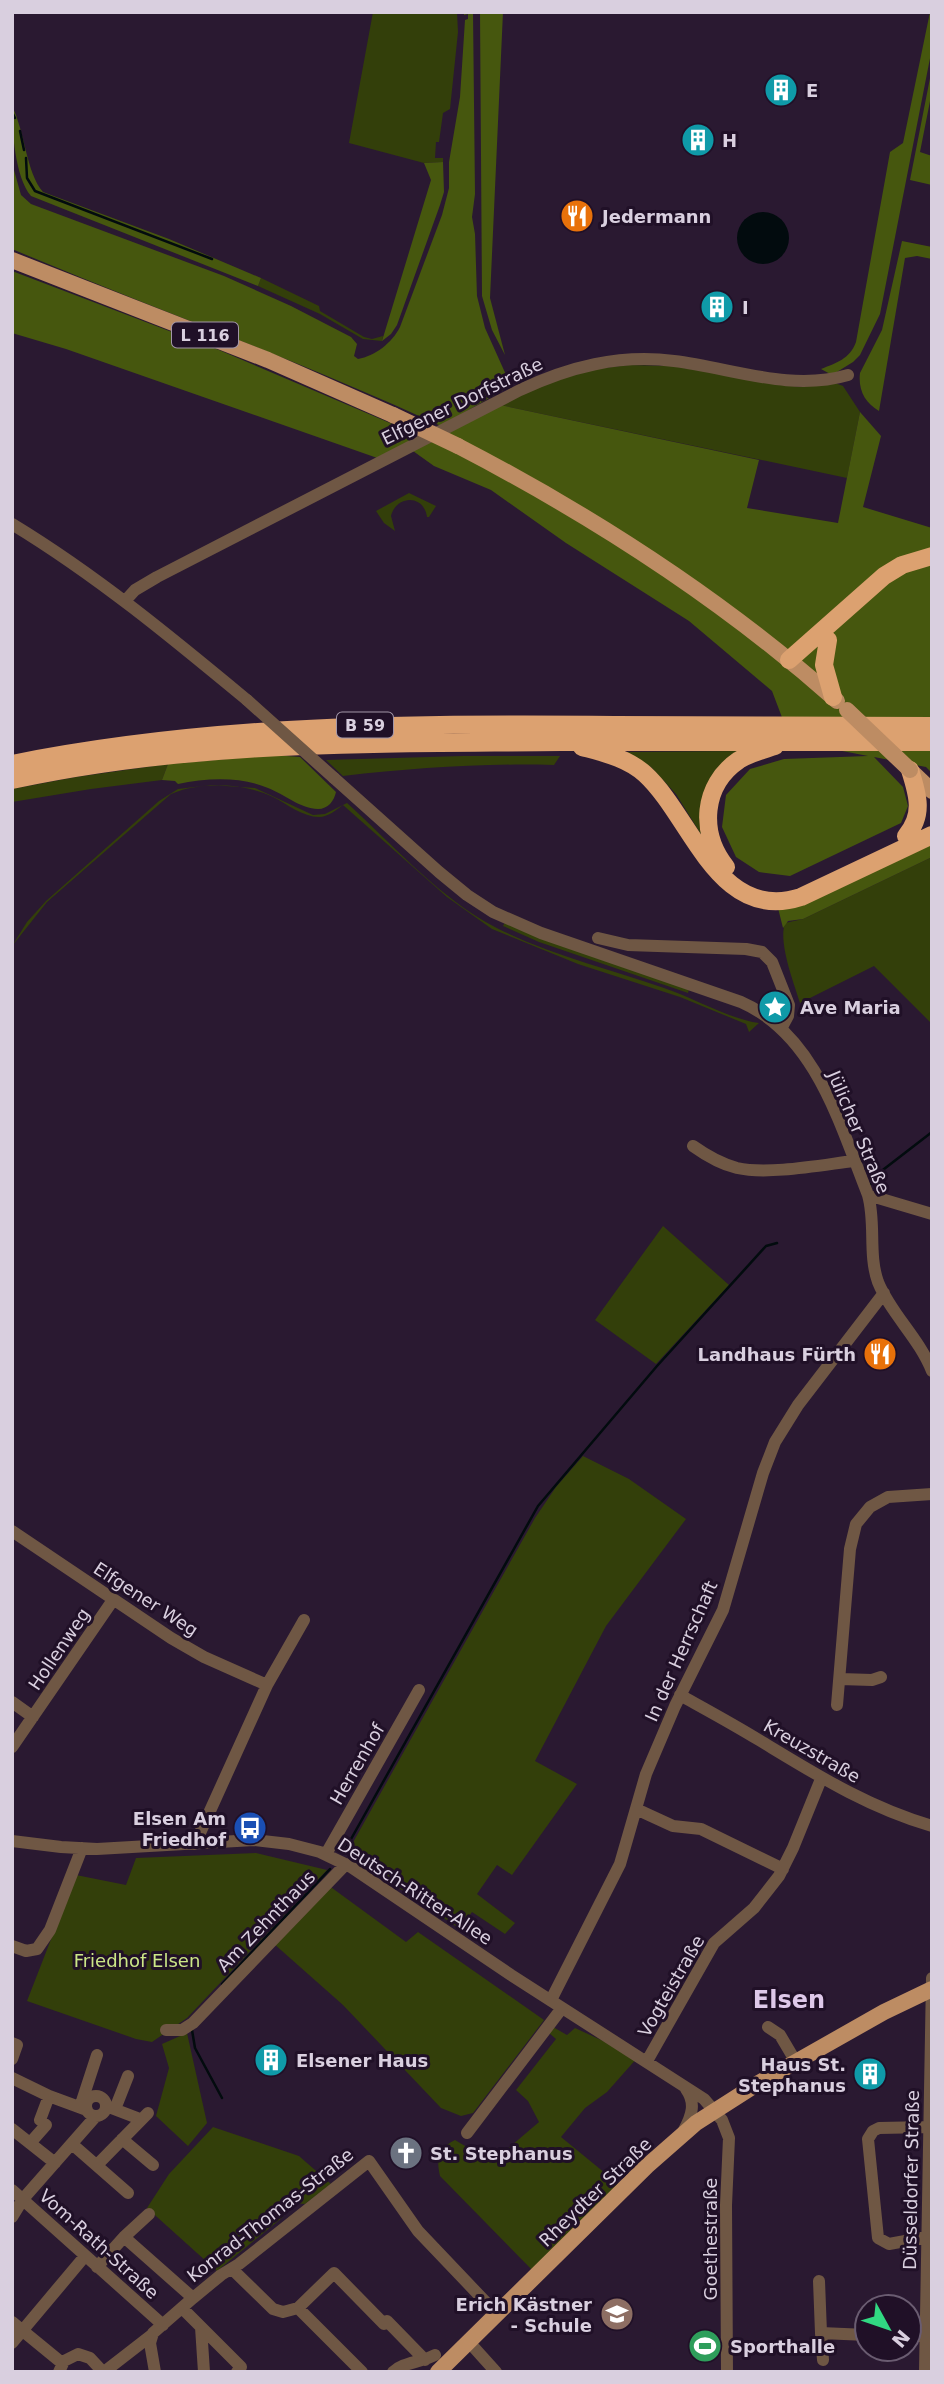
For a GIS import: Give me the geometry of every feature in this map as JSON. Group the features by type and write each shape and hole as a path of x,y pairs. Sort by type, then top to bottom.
{"highway":[{"path":"793,664 884,576 902,565 932,556"},
{"path":"793,664 828,640 892,583 911,573 932,568"},
{"path":"828,640 824,669 833,697"},
{"path":"880,726 907,719 932,719"},
{"name":"B 59","path":"12,764 158,741 322,727 479,723 932,726"},
{"path":"791,741 741,759 725,772 708,807 709,834 714,850 730,871 747,883 760,888 792,888 932,823"},
{"name":"B 59","path":"12,780 134,759 237,748 369,742 932,742"},
{"path":"561,742 620,758 644,774 669,801 715,870 734,887 759,898 782,901 801,897 932,835"},
{"path":"905,836 913,827 919,807 910,770"}],"main road":[{"name":"L 116","path":"13,260 256,355 393,415 534,487 614,535 717,605 833,697 932,791"},
{"name":"Rheydter Straße","path":"438,2372 678,2138 715,2109 884,2012 932,1989"}],"street":[{"name":"Elfgener Dorfstraße","path":"125,601 141,586 165,573 520,390 566,370 608,361 640,359 674,361 793,381 825,380 848,375"},
{"name":"Jülicher Straße","path":"12,524 55,550 125,601 247,700 439,872 494,912 549,936 741,1002 759,1011 779,1028 800,1049 816,1074 868,1195 872,1213 876,1272 884,1293 920,1346 932,1371"},
{"path":"598,938 628,945 746,949 762,952 772,962 789,1005 788,1016 779,1028"},
{"path":"693,1146 719,1162 745,1170 807,1167 853,1161"},
{"path":"868,1195 932,1214"},
{"name":"In der Herrschaft","path":"556,2004 620,1864 646,1774 680,1695 723,1610 763,1473 775,1442 798,1405 884,1293"},
{"path":"837,1705 850,1549 856,1524 864,1512 882,1499 895,1495 932,1494"},
{"name":"Elfgener Weg","path":"12,1531 195,1652 267,1685"},
{"name":"Hollenweg","path":"12,1747 113,1600"},
{"path":"195,1844 267,1685 304,1620"},
{"path":"840,1679 872,1680 881,1677"},
{"name":"Herrenhof","path":"326,1854 419,1690"},
{"name":"Kreuzstraße","path":"680,1695 821,1779 883,1810 932,1826"},
{"name":"Hollenweg","path":"12,1702 33,1717"},
{"name":"Vogteistraße","path":"647,2061 714,1943 761,1900 783,1869 821,1779"},
{"path":"636,1809 673,1826 701,1829 783,1869"},
{"name":"Deutsch-Ritter-Allee","path":"12,1841 82,1848 262,1840 296,1845 326,1854 346,1864 556,2004 681,2083 715,2109"},
{"path":"12,1946 26,1951 37,1949 50,1930 82,1848"},
{"name":"Am Zehnthaus","path":"166,2030 180,2031 197,2019 346,1864"},
{"path":"932,1978 932,1989"},
{"name":"Düsseldorfer Straße","path":"925,2372 932,1989"},
{"path":"467,2133 556,2004"},
{"path":"768,2027 779,2035 796,2062"},
{"path":"12,2043 17,2045 12,2059"},
{"path":"12,2217 23,2199 72,2144 87,2111 97,2055"},
{"path":"14,2084 87,2111 103,2113 111,2108 128,2077"},
{"path":"678,2138 689,2122 693,2107 691,2096 681,2083"},
{"path":"31,2142 46,2125 40,2120 49,2096"},
{"path":"97,2165 144,2116 111,2108"},
{"name":"Goethestraße","path":"715,2109 726,2127 729,2141 726,2205 727,2372"},
{"path":"927,2237 891,2244 878,2238 869,2139 877,2128 929,2127"},
{"path":"12,2129 55,2163"},
{"path":"122,2139 153,2165"},
{"path":"72,2144 128,2193"},
{"name":"Konrad-Thomas-Straße","path":"104,2372 193,2298 369,2161 418,2231 497,2314"},
{"name":"Vom-Rath-Straße","path":"12,2190 97,2267 158,2329"},
{"path":"97,2267 149,2214"},
{"name":"Konrad-Thomas-Straße","path":"124,2237 193,2298"},
{"path":"12,2343 17,2326 85,2256"},
{"path":"232,2269 273,2309 283,2312 298,2308 334,2273 384,2324 387,2321 430,2357 400,2365 393,2372"},
{"path":"819,2281 823,2360"},
{"path":"181,2308 241,2367 237,2372"},
{"path":"298,2308 362,2372"},
{"path":"17,2326 60,2367 73,2355 82,2355 104,2372"},
{"path":"201,2327 204,2372"},
{"path":"155,2372 150,2343 158,2329"},
{"path":"821,2333 853,2334"},
{"path":"469,2342 496,2372"}],"green space":[{"path":"373,12 457,12 458,32 450,109 443,113 439,142 436,142 435,158 443,158 443,162 424,163 349,143"},
{"path":"464,12 473,12 475,194 472,217 477,296 485,328 507,377 503,390 441,426 335,379 12,249 12,163 21,195 31,204 224,276 291,306 351,337 357,344 354,356 358,359 377,352 400,327 442,215 449,188 449,162 460,97 465,20 468,19 468,14 464,15"},
{"path":"480,12 503,12 490,298 505,355 492,330 482,296"},
{"path":"930,12 932,48 880,314 860,355 832,375 821,369 846,356 856,342 890,152 903,143"},
{"path":"932,68 932,91 920,152 932,156 932,185 910,180"},
{"path":"12,106 29,163 43,192 169,239 261,278 258,286 31,196 18,166"},
{"path":"443,162 444,192 440,205 397,325 382,341 431,180 424,163"},
{"path":"902,241 932,247 932,259 917,256 905,258 879,411 864,395 860,385 860,373 882,330"},
{"path":"12,271 219,350 404,429 418,439 500,405 759,460 747,508 838,523 860,412 881,436 863,507 932,528 932,773 926,767 874,757 903,787 908,806 901,823 790,876 759,872 736,857 722,827 726,795 750,769 784,759 868,756 791,741 772,691 689,621 566,543 491,490 434,466 413,451 383,460 66,349 12,333"},
{"path":"261,278 319,306 320,311 364,337 372,339 383,336 382,341 363,339 320,314 258,286"},
{"path":"629,365 672,366 799,387 835,383 843,386 860,412 847,478 500,405 552,381 596,369"},
{"path":"409,493 436,506 427,517 425,509 416,501 398,504 391,516 395,531 384,523 376,511"},
{"path":"741,751 702,836 676,794 651,767 624,752"},
{"path":"274,755 300,757 336,792 330,804 322,809 312,808 246,781 212,779 178,784 175,781 162,780 168,764"},
{"path":"560,756 554,765 448,767 343,776 326,760"},
{"path":"168,764 162,780 12,802 12,789"},
{"path":"217,785 171,794 47,902 12,946 27,922 46,901 159,801 178,789"},
{"path":"238,787 255,788 313,815 325,814 343,805 326,816 319,817 301,813 262,792"},
{"path":"347,803 429,881 465,909 504,932 759,1023 749,1032 746,1024 680,997 578,964 492,929 447,897 343,805"},
{"path":"932,843 932,857 803,919 788,921 783,928 778,908"},
{"path":"932,857 932,1024 874,966 800,1003 785,952 785,923 803,919"},
{"path":"505,922 689,989 688,993 539,942 503,926"},
{"path":"663,1226 729,1285 656,1364 595,1320"},
{"path":"583,1456 629,1479 686,1519 606,1626 535,1761 577,1784 512,1875 497,1865 477,1894 515,1923 505,1934 472,1912 460,1929 347,1853 535,1518 556,1487"},
{"name":"Friedhof Elsen","path":"256,1853 327,1870 187,2018 152,2042 136,2039 27,2001 76,1875 126,1885 136,1858"},
{"path":"328,1885 406,1942 418,1932 544,2020 473,2113 461,2116 441,2108 343,2005 273,1943"},
{"path":"553,2027 567,2035 575,2028 638,2057 607,2092 585,2108 561,2137 622,2187 535,2273 440,2176 438,2164 442,2150 455,2140 492,2162 539,2122 528,2101 516,2090 556,2039 549,2033"},
{"path":"187,2033 207,2123 188,2146 156,2116 169,2068 162,2044"},
{"path":"213,2127 299,2156 331,2184 305,2204 293,2203 283,2213 283,2217 217,2271 147,2208 169,2174"}],"shaded area":[{"path":"763,212 773,214 781,220 787,228 787,248 781,256 773,262 763,264 753,262 745,256 739,248 737,238 739,228 745,220 753,214"}],"waterway":[{"path":"12,112 15,118"},
{"path":"20,131 24,150"},
{"path":"26,158 27,178 35,191 212,259"},
{"path":"871,1184 875,1176 932,1132"},
{"path":"346,1848 538,1506 657,1366 766,1246 777,1243"},
{"path":"222,1984 330,1869"},
{"path":"192,2030 195,2048 222,2098"}],"place":[{"name":"E","path":"781,90"},
{"name":"H","path":"698,140"},
{"name":"Jedermann","path":"577,216"},
{"name":"I","path":"717,307"},
{"name":"Ave Maria","path":"775,1007"},
{"name":"Landhaus Fürth","path":"880,1354"},
{"name":"Elsen Am Friedhof","path":"250,1828"},
{"name":"Elsener Haus","path":"271,2060"},
{"name":"Haus St. Stephanus","path":"870,2074"},
{"name":"St. Stephanus","path":"406,2153"},
{"name":"Erich Kästner - Schule","path":"617,2314"},
{"name":"Sporthalle","path":"705,2346"}],"district":[{"name":"Elsen","path":"789,2000"}]}
